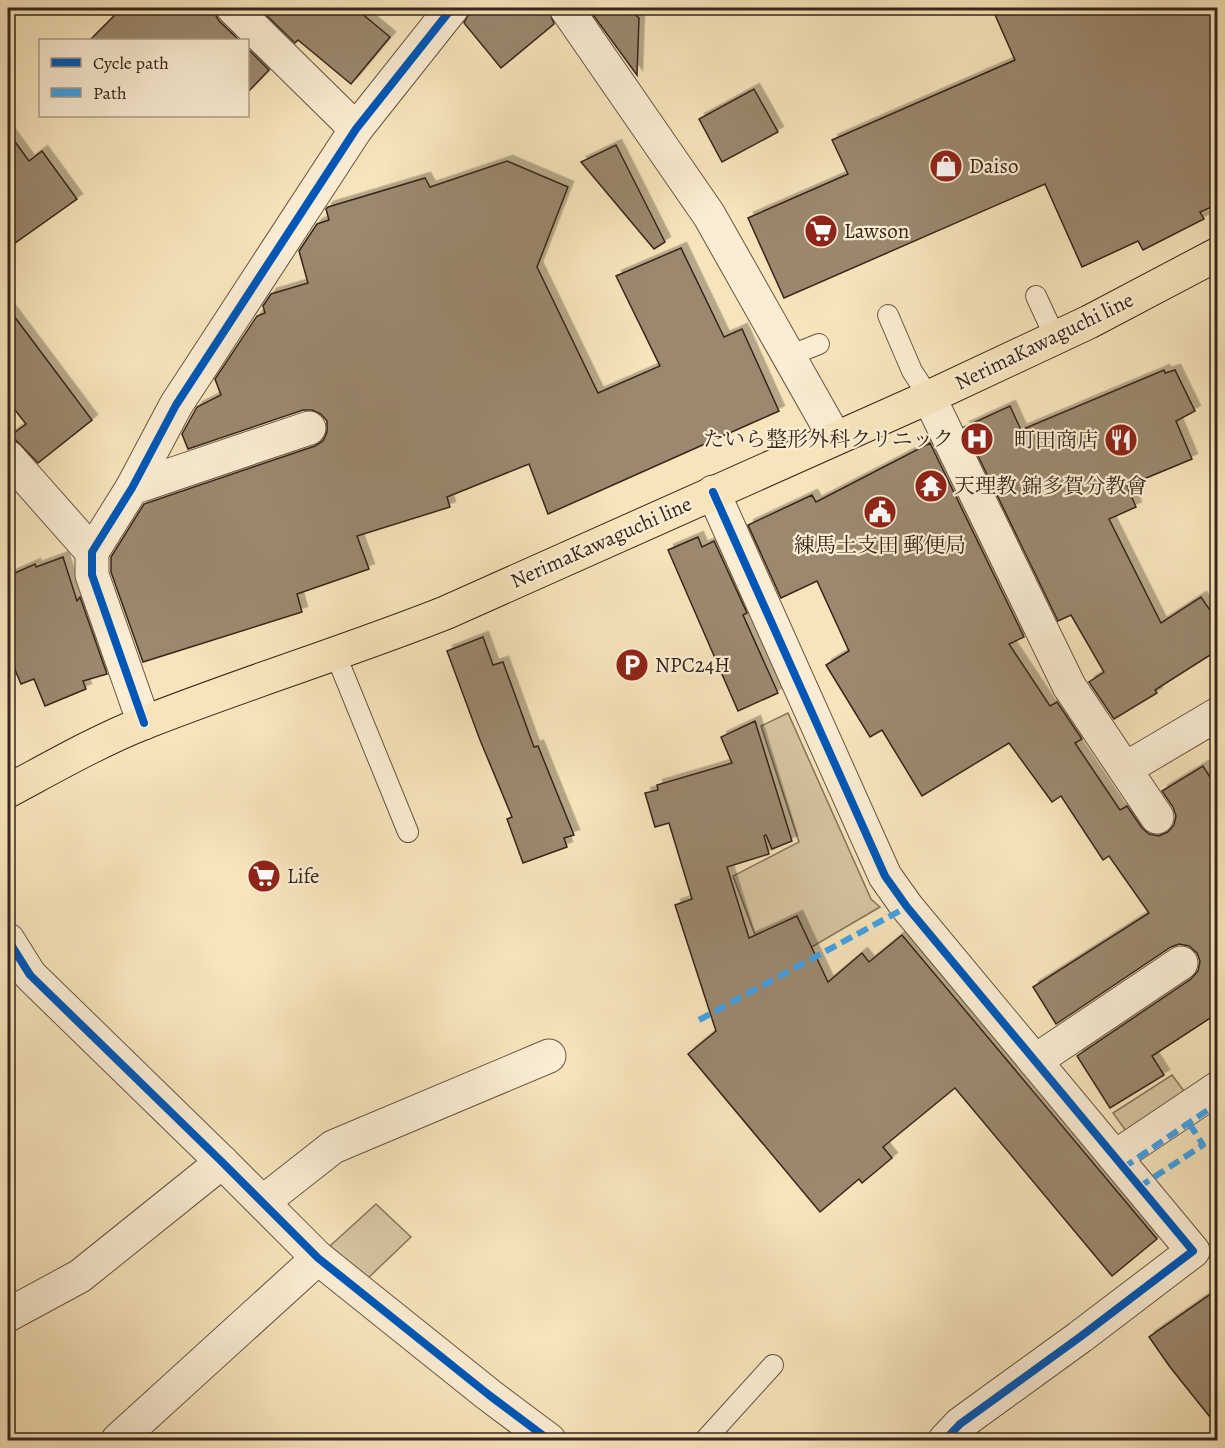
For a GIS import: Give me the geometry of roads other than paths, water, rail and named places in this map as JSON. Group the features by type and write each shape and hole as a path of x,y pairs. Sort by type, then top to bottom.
{"main road":[{"name":"NerimaKawaguchi line","path":"8,791 84,750 144,723 445,613 1089,322 1218,254"}],"street":[{"path":"233,8 356,129"},
{"path":"144,723 92,575 92,552 132,488 176,405 356,129 452,8"},
{"path":"566,8 709,215 835,438"},
{"path":"929,396 1069,686 1157,817"},
{"path":"132,488 309,428"},
{"path":"8,457 92,552"},
{"path":"713,492 885,876 907,907 1115,1157 1205,1256 1080,1337 960,1424 945,1440"},
{"path":"1125,769 1218,714"},
{"path":"8,940 30,975 318,1258 549,1440"},
{"path":"1035,1061 1181,963"},
{"path":"263,1202 333,1147 549,1056"},
{"path":"1115,1157 1218,1088"},
{"path":"8,1315 80,1276 222,1162"},
{"path":"118,1440 318,1258"}],"lane":[{"path":"1036,296 1055,337"},
{"path":"888,315 912,371 929,396"},
{"path":"789,356 819,344"},
{"path":"335,653 408,832"},
{"path":"705,1440 773,1365"}],"place":[{"name":"Daiso","path":"946,166"},
{"name":"Lawson","path":"821,231"},
{"name":"たいら整形外科クリニック","path":"977,439"},
{"name":"町田商店","path":"1121,440"},
{"name":"天理教 錦多賀分教會","path":"931,486"},
{"name":"練馬土支田 郵便局","path":"880,512"},
{"name":"NPC24H","path":"632,665"},
{"name":"Life","path":"264,876"}]}
